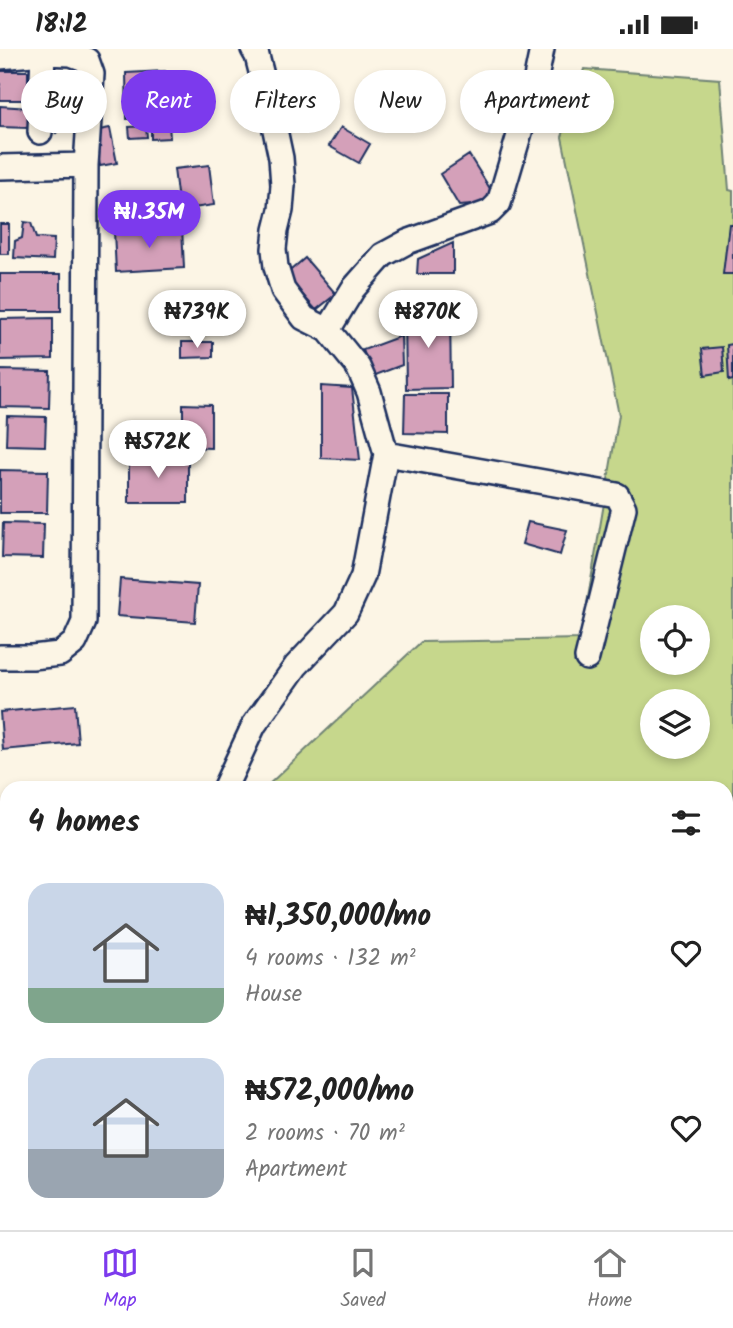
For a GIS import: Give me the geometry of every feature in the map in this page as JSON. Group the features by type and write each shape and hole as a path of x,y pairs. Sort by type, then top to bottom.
{"street":[{"path":"228,781 254,725 296,666 346,613 363,576 386,454 369,392 358,367 328,330 304,318 283,290 274,249 283,184 281,158 257,56 253,49"},
{"path":"328,330 353,289 383,255 407,242 490,212 499,203 542,49"},
{"path":"0,57 43,51 71,54 87,60 92,74 86,165 84,622 75,642 60,655 0,657"},
{"path":"42,70 43,51"},
{"path":"0,167 86,165"},
{"path":"386,454 617,495 624,508 587,658"}],"green space":[{"path":"614,71 720,79 729,190 733,191 733,781 272,781 421,642 581,639 619,415 562,137 563,133 614,133"}],"building":[{"path":"0,71 21,71 21,100 0,100"},
{"path":"0,106 21,107 21,128 0,127"},
{"path":"110,128 117,163 100,166 94,133 107,133 107,129"},
{"path":"340,129 370,144 359,163 329,146 337,133 340,133"},
{"path":"130,133 147,133 147,137 130,138"},
{"path":"151,133 170,133 170,138 151,139"},
{"path":"469,155 499,203 459,206 440,174"},
{"path":"209,165 214,205 179,210 174,169"},
{"path":"24,222 31,223 36,238 54,239 53,260 14,258 15,241 22,238"},
{"path":"0,224 9,224 9,254 0,254"},
{"path":"729,224 733,224 733,274 723,274"},
{"path":"182,227 184,268 116,272 114,231"},
{"path":"453,243 453,274 417,274 418,259"},
{"path":"305,258 336,294 316,310 285,275"},
{"path":"0,274 61,274 61,311 0,311"},
{"path":"450,311 451,388 406,389 405,312"},
{"path":"53,318 53,359 0,360 0,319"},
{"path":"401,336 402,365 373,376 363,350"},
{"path":"182,342 213,342 213,357 182,358"},
{"path":"733,344 733,380 729,381 727,345"},
{"path":"722,347 724,372 705,375 702,349"},
{"path":"0,370 50,371 49,408 0,407"},
{"path":"321,386 352,388 360,460 321,458"},
{"path":"405,394 448,394 448,434 404,433"},
{"path":"183,404 211,405 211,448 183,447"},
{"path":"7,416 46,417 45,446 6,445"},
{"path":"129,457 188,457 188,503 129,503"},
{"path":"0,470 48,471 47,513 0,513"},
{"path":"528,522 567,530 560,555 522,544"},
{"path":"3,523 44,524 43,558 2,557"},
{"path":"120,579 198,585 195,622 117,616"},
{"path":"75,705 78,743 3,750 0,712"}]}
